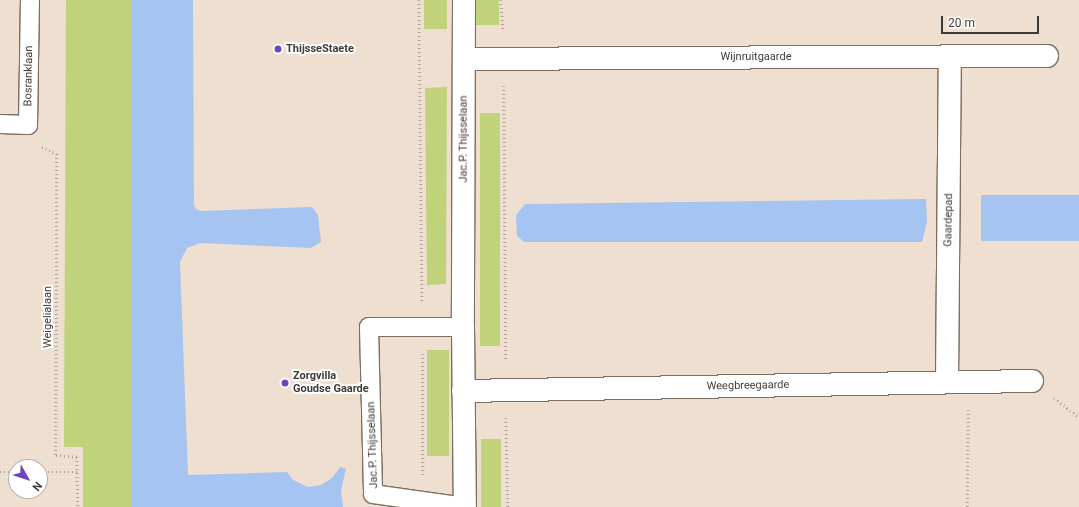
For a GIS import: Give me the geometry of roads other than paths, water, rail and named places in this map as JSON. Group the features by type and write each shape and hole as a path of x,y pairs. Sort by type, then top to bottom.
{"street":[{"name":"Jac.P. Thijsselaan","path":"464,0 465,59 462,327 465,507"},
{"name":"Wijnruitgaarde","path":"465,59 1047,56"},
{"name":"Gaardepad","path":"947,382 950,57"},
{"name":"Weegbreegaarde","path":"463,391 1032,381"}],"lane":[{"name":"Bosranklaan","path":"0,124 28,125 30,0"},
{"name":"Jac.P. Thijsselaan","path":"462,327 369,327 373,494 465,507"}],"water":[{"path":"132,0 193,0 194,205 196,209 201,211 312,207 318,215 321,242 311,248 200,243 187,248 180,262 188,475 287,472 293,480 308,487 321,485 332,478 340,467 346,469 341,490 343,507 132,507"},
{"path":"981,195 1079,195 1079,241 981,241"},
{"path":"926,199 927,222 922,242 524,242 517,236 516,215 525,204"}],"place":[{"name":"ThijsseStaete","path":"278,49"},
{"name":"Zorgvilla Goudse Gaarde","path":"285,383"}]}
